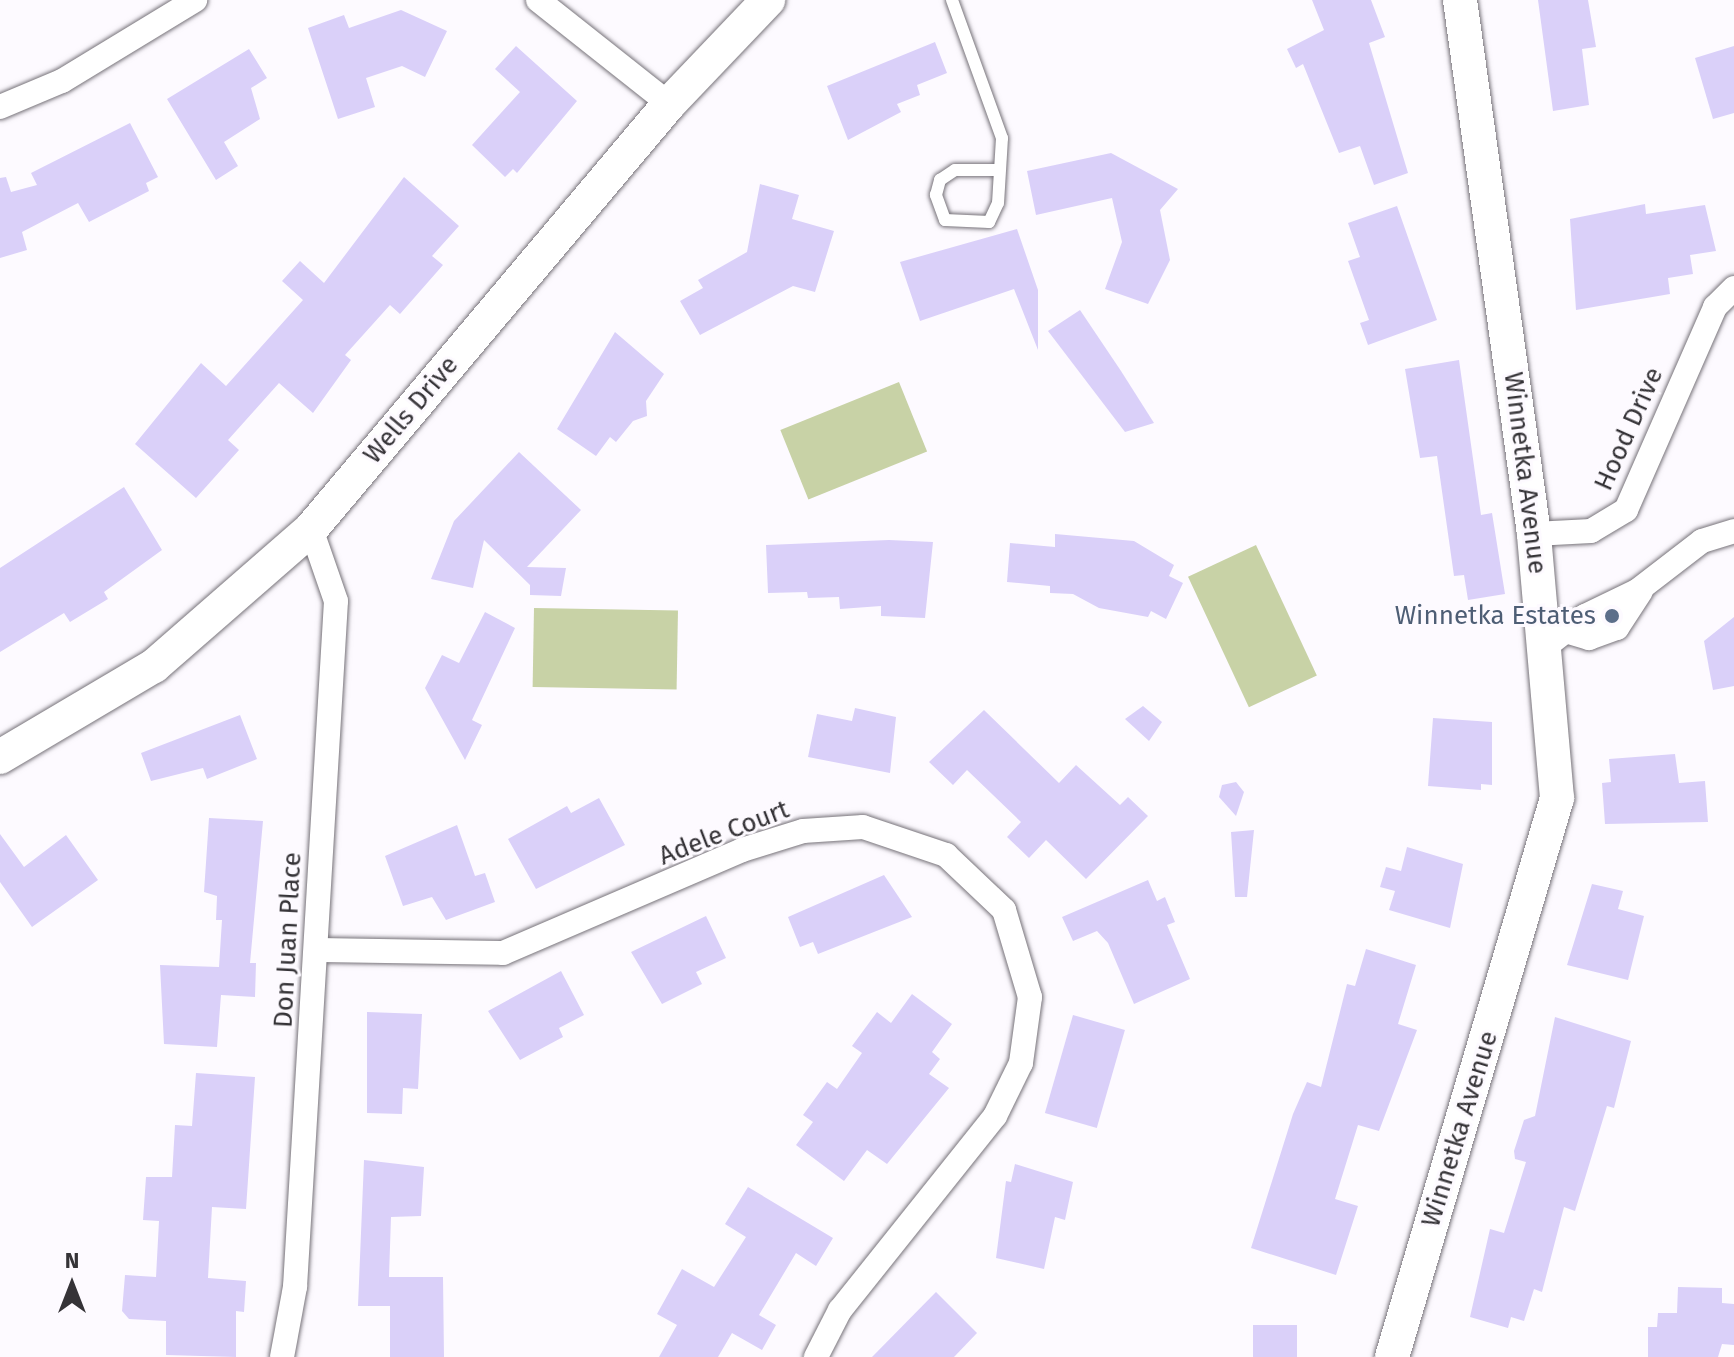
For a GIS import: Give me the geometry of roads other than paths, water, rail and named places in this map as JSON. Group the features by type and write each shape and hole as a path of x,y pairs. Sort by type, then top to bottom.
{"main road":[{"name":"Wells Drive","path":"0,757 154,666 311,529 669,104 768,0"},
{"name":"Winnetka Avenue","path":"1392,1357 1557,798 1557,640 1534,534 1460,0"}],"street":[{"path":"0,107 62,81 195,0"},
{"path":"538,0 669,104"},
{"name":"Hood Drive","path":"1534,534 1591,531 1626,510 1715,307 1734,288"},
{"name":"Don Juan Place","path":"282,1357 295,1287 336,601 311,529"},
{"path":"1557,640 1589,638 1617,628 1644,586 1702,541 1734,531"},
{"name":"Adele Court","path":"316,950 503,953 742,850 803,831 863,827 946,855 1004,910 1030,997 1021,1063 995,1116 840,1310 816,1357"}],"lane":[{"path":"952,0 1000,126 996,170 998,203 989,222 945,220 936,195 940,180 955,170 996,170"}],"place":[{"name":"Winnetka Estates","path":"1612,616"}]}
